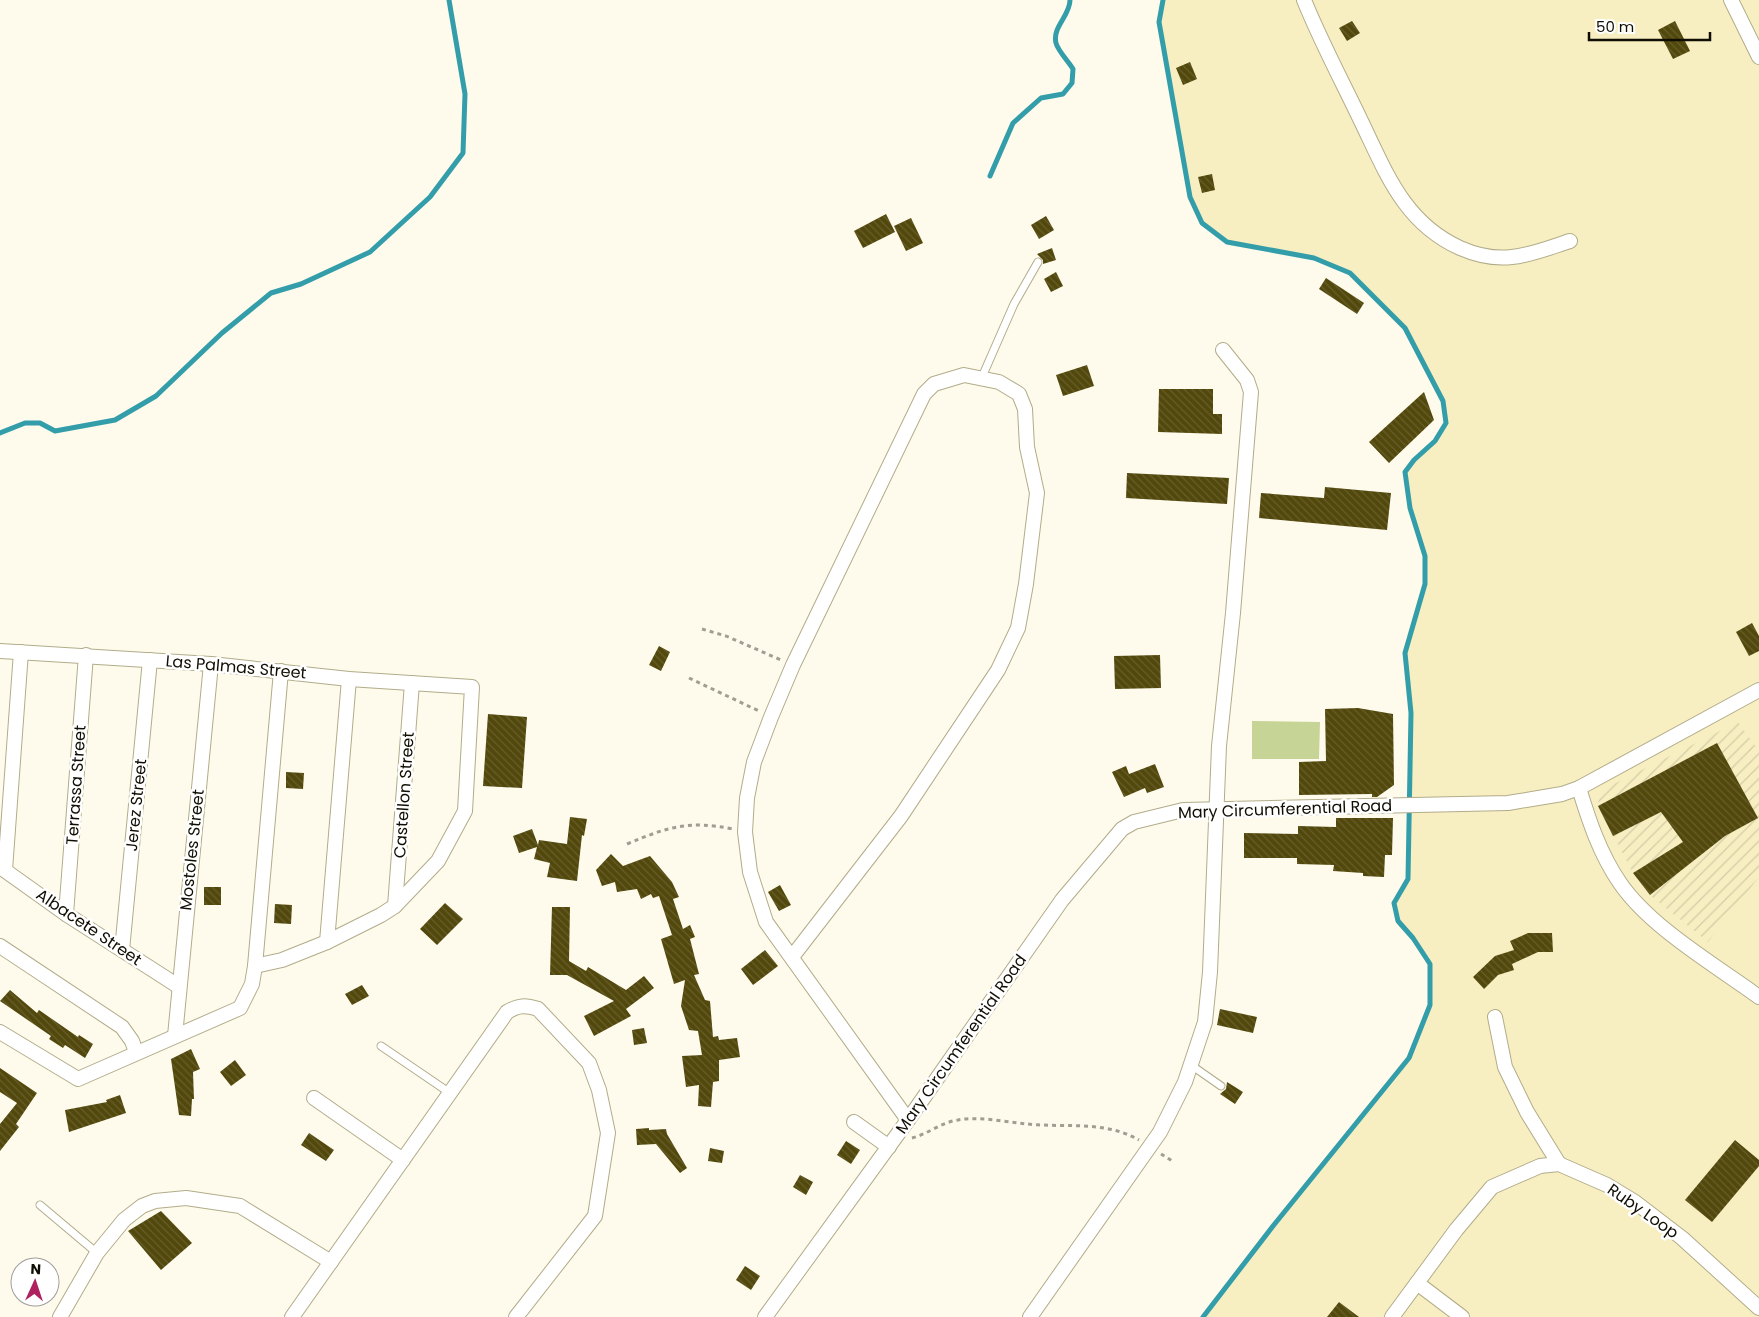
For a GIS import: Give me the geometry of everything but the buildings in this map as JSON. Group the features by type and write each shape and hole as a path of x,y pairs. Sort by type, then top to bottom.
{"street":[{"path":"1304,0 1384,169 1401,199 1421,223 1450,243 1469,252 1492,257 1524,256 1570,241"},
{"path":"1731,0 1759,57"},
{"path":"1030,1317 1150,1146 1181,1090 1205,1022 1210,972 1219,746 1234,603 1251,392 1247,380 1223,350"},
{"path":"792,957 901,816 998,670 1018,628 1026,584 1036,493 1027,448 1025,409 1019,394 999,382 982,377 964,375 934,384 924,394 793,665 770,717 754,762 747,798 745,832 750,872 766,922 908,1120"},
{"name":"Las Palmas Street","path":"0,651 211,664 348,679 472,687 465,811 438,861 395,906"},
{"path":"3,869 21,652"},
{"name":"Terrassa Street","path":"66,914 86,655"},
{"name":"Jerez Street","path":"122,950 150,660"},
{"name":"Mostoles Street","path":"175,1036 178,986 211,664"},
{"path":"0,1032 78,1079 240,1008 252,984 255,966 281,671"},
{"path":"327,942 348,679"},
{"name":"Castellon Street","path":"395,906 412,683"},
{"name":"Mary Circumferential Road","path":"766,1317 893,1142 1062,900 1122,829 1134,822 1183,810 1508,803 1544,797 1579,788 1759,690"},
{"path":"1579,788 1591,828 1605,857 1620,883 1638,904 1658,923 1759,997"},
{"name":"Albacete Street","path":"3,869 66,914 178,986"},
{"path":"255,966 282,960 327,942 395,906"},
{"path":"0,946 122,1027 132,1041 136,1052"},
{"path":"292,1317 507,1012 520,1006 538,1009 589,1063 599,1090 608,1133 595,1216 516,1317"},
{"path":"1392,1317 1492,1187 1540,1166 1559,1164 1527,1112 1504,1067 1495,1017"},
{"path":"314,1098 403,1160"},
{"path":"854,1122 893,1142"},
{"name":"Ruby Loop","path":"1559,1164 1608,1185 1635,1202 1682,1238 1759,1308"},
{"path":"60,1317 97,1253 124,1220 142,1206 154,1201 186,1198 240,1206 331,1262"},
{"path":"1417,1283 1462,1317"}],"lane":[{"path":"982,377 1014,304 1038,262"},
{"path":"381,1046 450,1093"},
{"path":"1191,1065 1221,1086"},
{"path":"40,1205 97,1253"}],"path":[{"path":"702,629 726,636 793,665"},
{"path":"689,678 770,717"},
{"path":"627,844 661,829 694,823 745,832"},
{"path":"893,1142 913,1138 959,1119 1040,1125 1074,1124 1108,1128 1121,1131 1150,1146"}],"shaded area":[{"path":"1163,0 1759,0 1759,1317 1203,1317 1273,1226 1409,1059 1430,1005 1430,964 1413,938 1398,921 1394,903 1408,879 1411,713 1405,653 1425,584 1425,556 1410,508 1405,472 1414,460 1435,441 1446,423 1443,401 1405,328 1351,273 1314,258 1227,242 1202,223 1190,197 1159,22"},
{"path":"1738,722 1759,751 1759,877 1708,942 1650,895 1633,873 1598,806 1600,791"}],"green space":[{"path":"1252,721 1320,722 1319,759 1252,759"}],"waterway":[{"path":"0,433 25,423 40,423 55,431 115,420 156,396 222,333 271,293 301,284 370,252 430,197 463,153 465,94 449,0"},
{"path":"990,176 1013,123 1041,98 1063,94 1072,83 1073,69 1059,49 1055,37 1070,0"},
{"path":"1163,0 1159,22 1190,197 1202,223 1227,242 1314,258 1350,273 1405,328 1443,401 1446,423 1435,441 1414,460 1405,472 1410,508 1425,556 1425,584 1405,653 1411,713 1408,879 1394,903 1398,921 1413,938 1430,964 1430,1005 1409,1058 1273,1226 1203,1317"}]}
